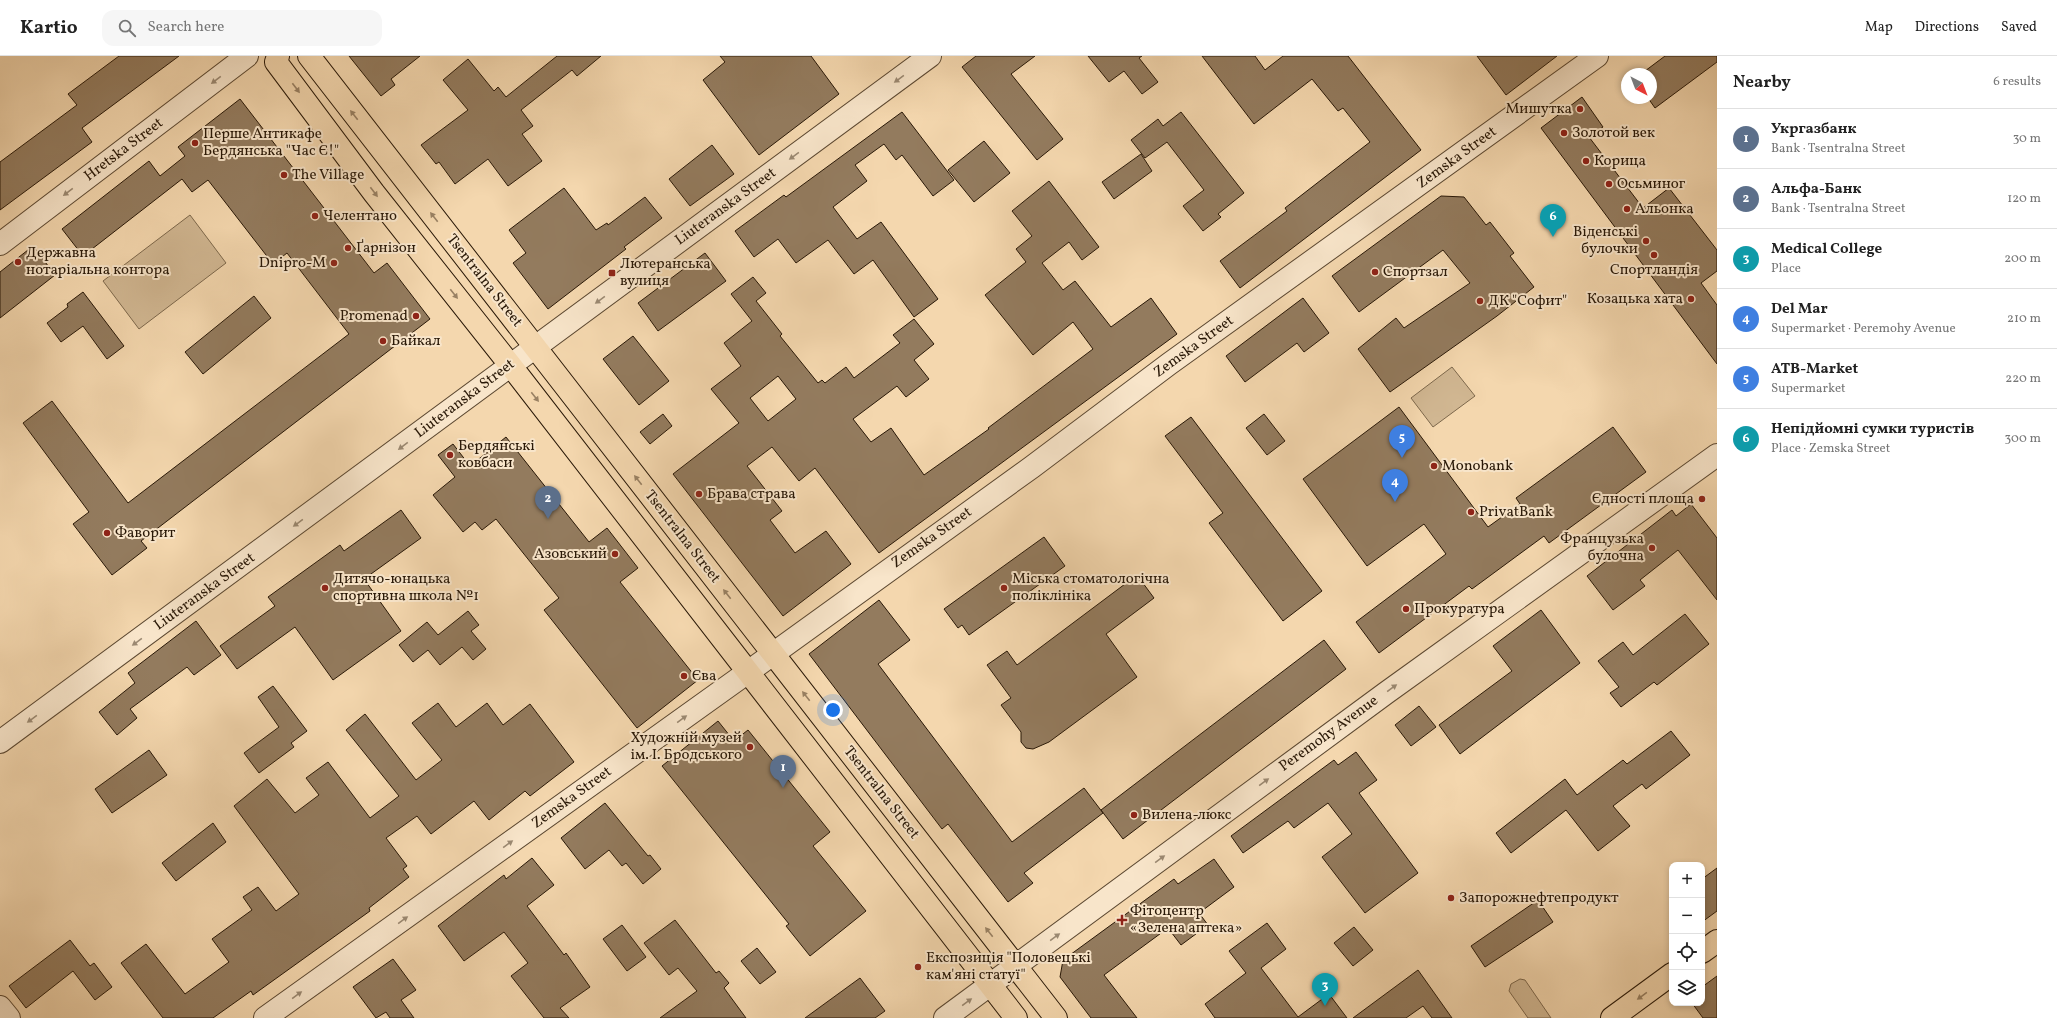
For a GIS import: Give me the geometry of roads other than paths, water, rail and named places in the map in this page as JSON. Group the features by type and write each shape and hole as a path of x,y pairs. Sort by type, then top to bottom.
{"main road":[{"name":"Tsentralna Street","path":"278,56 276,62 365,181 511,366 1016,1018"},
{"name":"Tsentralna Street","path":"308,56 1056,1018"},
{"path":"1705,950 1717,941"},
{"path":"1612,1018 1669,976"}],"street":[{"name":"Hretska Street","path":"0,244 247,56"},
{"name":"Liuteranska Street","path":"0,742 930,56"},
{"name":"Zemska Street","path":"265,1018 1032,467 1169,364 1597,56"},
{"name":"Peremohy Avenue","path":"945,1018 1386,693 1717,454"},
{"path":"0,1007 9,1018"}],"place":[{"name":"Мишутка","path":"1580,109"},
{"name":"Золотой век","path":"1564,133"},
{"name":"Перше Антикафе Бердянська \"Час Є!\"","path":"195,143"},
{"name":"Корица","path":"1586,161"},
{"name":"The Village","path":"284,175"},
{"name":"Осьминог","path":"1609,184"},
{"name":"Альонка","path":"1627,209"},
{"name":"Челентано","path":"315,216"},
{"name":"Непідйомні сумки туристів","path":"1553,237"},
{"name":"Віденські булочки","path":"1646,241"},
{"name":"Ґарнізон","path":"348,248"},
{"name":"Спортландія","path":"1654,255"},
{"name":"Державна нотаріальна контора","path":"18,262"},
{"name":"Dnipro-M","path":"334,263"},
{"name":"Спортзал","path":"1375,272"},
{"name":"Лютеранська вулиця","path":"612,273"},
{"name":"Козацька хата","path":"1691,299"},
{"name":"ДК \"Софит\"","path":"1480,301"},
{"name":"Promenad","path":"416,316"},
{"name":"Байкал","path":"383,341"},
{"name":"Бердянські ковбаси","path":"450,455"},
{"name":"ATB-Market","path":"1402,458"},
{"name":"Monobank","path":"1434,466"},
{"name":"Брава страва","path":"699,494"},
{"name":"Єдності площа","path":"1702,499"},
{"name":"Del Mar","path":"1395,502"},
{"name":"PrivatBank","path":"1471,512"},
{"name":"Альфа-Банк","path":"548,519"},
{"name":"Фаворит","path":"107,533"},
{"name":"Французька булочна","path":"1652,548"},
{"name":"Азовський","path":"615,554"},
{"name":"Дитячо-юнацька спортивна школа №1","path":"325,588"},
{"name":"Міська стоматологічна поліклініка","path":"1004,588"},
{"name":"Прокуратура","path":"1406,609"},
{"name":"Єва","path":"684,676"},
{"name":"Художній музей ім. І. Бродського","path":"750,747"},
{"name":"Укргазбанк","path":"783,788"},
{"name":"Вилена-люкс","path":"1134,815"},
{"name":"Запорожнефтепродукт","path":"1451,898"},
{"name":"Фітоцентр «Зелена аптека»","path":"1122,920"},
{"name":"Експозиція \"Половецькі кам'яні статуї\"","path":"918,967"},
{"name":"Medical College","path":"1325,1006"}]}
